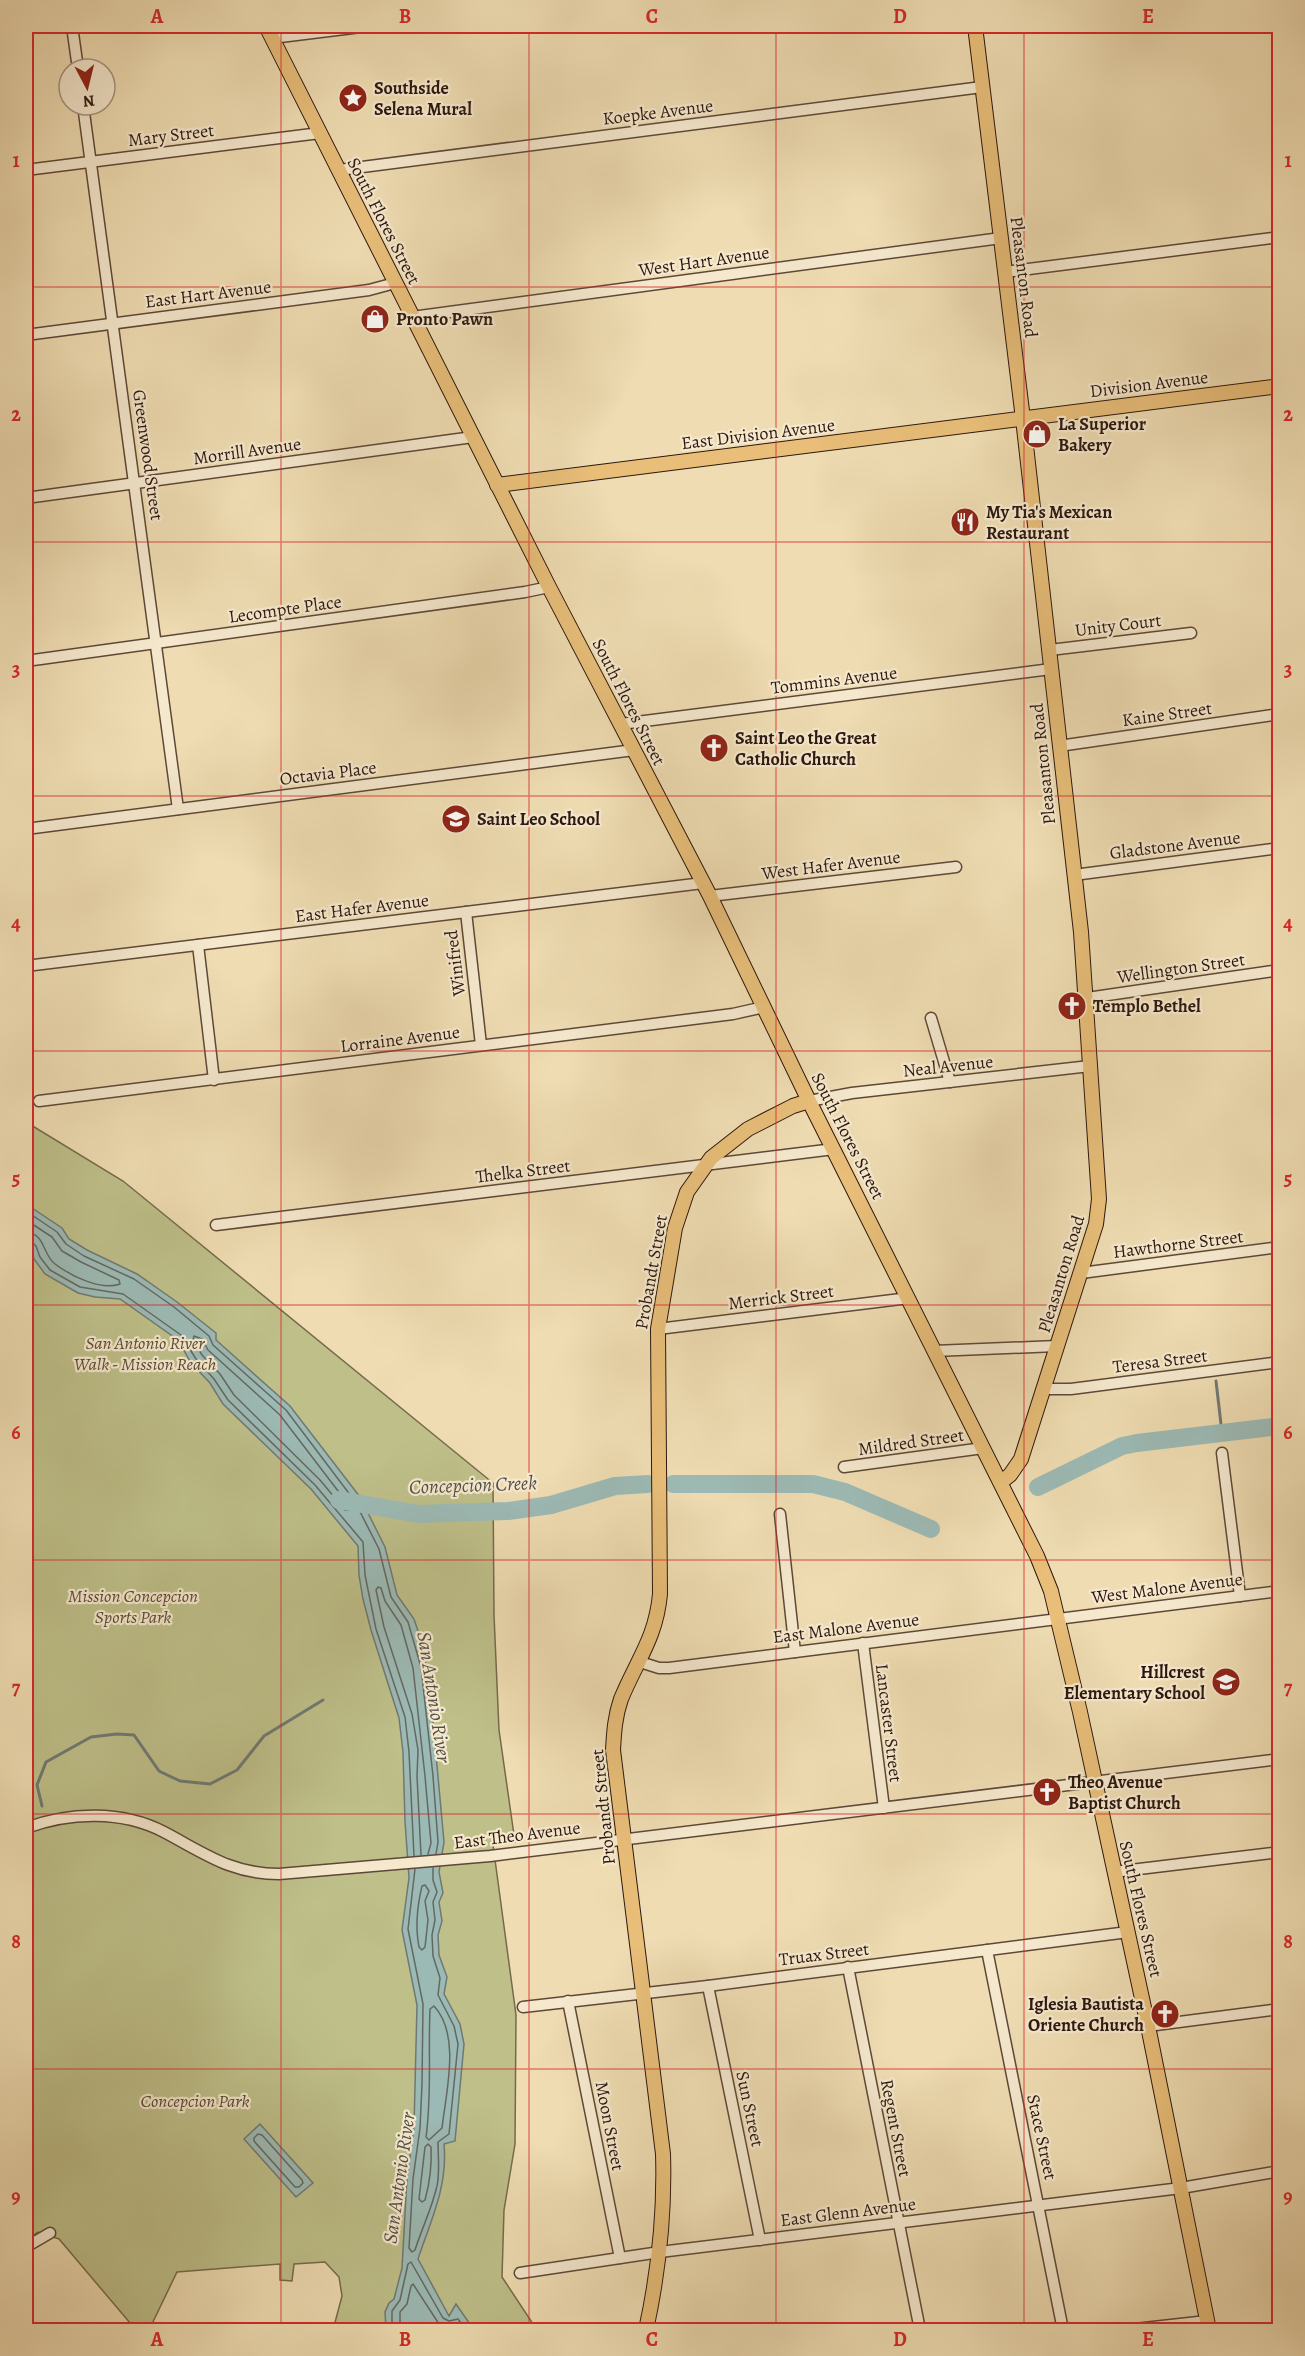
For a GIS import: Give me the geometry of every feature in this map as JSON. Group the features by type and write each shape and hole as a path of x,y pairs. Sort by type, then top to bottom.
{"main road":[{"name":"Pleasanton Road","path":"975,26 1050,650 1087,998 1099,1210 1021,1459 1010,1475 1001,1482"},
{"name":"South Flores Street","path":"269,32 549,587 710,896 809,1101 1037,1556 1051,1591 1058,1618 1095,1782 1148,2026 1208,2326"},
{"name":"Division Avenue","path":"1023,419 1280,386"},
{"name":"East Division Avenue","path":"497,485 1023,419"},
{"name":"Probandt Street","path":"646,2331 660,2252 663,2154 613,1750 614,1729 622,1699 654,1629 660,1594 658,1329 675,1228 687,1192 704,1166 725,1145 748,1129 793,1106 809,1101"}],"street":[{"path":"72,26 76,57"},
{"path":"269,32 369,26"},
{"name":"Koepke Avenue","path":"339,170 982,87"},
{"name":"Greenwood Street","path":"85,117 178,809"},
{"name":"Mary Street","path":"26,171 320,132"},
{"path":"1005,272 1280,237"},
{"name":"West Hart Avenue","path":"412,317 1001,238"},
{"name":"East Hart Avenue","path":"26,335 369,290 395,283"},
{"name":"Morrill Avenue","path":"26,498 473,437"},
{"name":"Lecompte Place","path":"26,660 549,587"},
{"name":"Unity Court","path":"1050,650 1191,633"},
{"name":"Tommins Avenue","path":"621,724 1051,669"},
{"name":"Kaine Street","path":"1059,746 1280,714"},
{"name":"Octavia Place","path":"26,829 634,750"},
{"name":"Gladstone Avenue","path":"1074,875 1280,848"},
{"name":"West Hafer Avenue","path":"710,896 957,867"},
{"name":"East Hafer Avenue","path":"26,966 703,883"},
{"name":"Winifred","path":"466,912 481,1045"},
{"path":"198,945 214,1080"},
{"name":"Wellington Street","path":"1087,998 1280,970"},
{"name":"Lorraine Avenue","path":"39,1101 734,1014 765,1007"},
{"path":"931,1018 950,1082"},
{"name":"Neal Avenue","path":"809,1101 852,1093 1090,1066"},
{"name":"Thelka Street","path":"216,1225 834,1149"},
{"name":"Hawthorne Street","path":"1081,1273 1280,1247"},
{"name":"Merrick Street","path":"658,1329 909,1298"},
{"path":"934,1351 1057,1346"},
{"name":"Teresa Street","path":"1044,1389 1071,1389 1280,1362"},
{"name":"Mildred Street","path":"844,1467 983,1448"},
{"path":"1222,1453 1240,1596"},
{"path":"780,1515 795,1652"},
{"name":"West Malone Avenue","path":"1058,1618 1280,1591"},
{"name":"East Malone Avenue","path":"640,1662 659,1668 669,1668 1058,1618"},
{"name":"Lancaster Street","path":"863,1643 884,1808"},
{"name":"East Theo Avenue","path":"26,1828 72,1816 125,1819 162,1831 215,1860 246,1871 272,1874 490,1856 1280,1759"},
{"path":"1114,1872 1280,1852"},
{"name":"Truax Street","path":"523,2007 708,1986 1128,1932"},
{"name":"Stace Street","path":"987,1950 1064,2331"},
{"name":"Regent Street","path":"848,1967 920,2331"},
{"name":"Sun Street","path":"708,1986 760,2240"},
{"name":"Moon Street","path":"568,2001 620,2258"},
{"path":"1148,2026 1280,2008"},
{"name":"East Glenn Avenue","path":"520,2273 660,2252 1181,2188 1280,2171"},
{"path":"26,2247 50,2233"},
{"path":"1126,2331 1208,2326"}],"green space":[{"path":"26,1122 123,1181 493,1483 494,1615 499,1730 515,1842 493,1845 516,2015 515,2144 504,2210 502,2277 537,2330 333,2330 342,2296 339,2277 325,2262 294,2264 292,2281 280,2280 280,2264 177,2272 149,2330 136,2330 59,2239 38,2232 26,2241"}],"water":[{"path":"26,1204 62,1228 69,1239 137,1274 177,1302 216,1333 216,1340 290,1406 360,1497 385,1547 397,1595 414,1619 426,1666 444,1842 439,1872 443,1893 439,1902 442,1921 438,1935 439,1955 447,1977 444,1994 460,2024 464,2044 455,2141 444,2144 445,2159 441,2189 418,2259 449,2316 456,2304 474,2330 386,2330 385,2312 389,2303 394,2299 402,2268 407,2178 414,2127 417,2005 402,1930 409,1878 403,1752 399,1718 363,1599 358,1546 311,1489 223,1404 210,1383 191,1363 178,1340 120,1299 78,1293 45,1274 34,1259 32,1250 26,1244"},
{"path":"260,2124 313,2183 296,2197 244,2139"}],"waterway":[{"path":"1216,1381 1222,1433"},
{"name":"Concepcion Creek","path":"1038,1487 1122,1446 1280,1426"},
{"name":"Concepcion Creek","path":"339,1500 418,1514 508,1511 551,1505 615,1486 648,1484"},
{"name":"Concepcion Creek","path":"673,1484 813,1484 845,1492 931,1529"},
{"path":"42,1806 37,1785 46,1762 91,1737 134,1735 159,1771 180,1781 210,1784 237,1770 264,1736 323,1700"}],"place":[{"name":"Southside Selena Mural","path":"353,98"},
{"name":"Pronto Pawn","path":"375,319"},
{"name":"La Superior Bakery","path":"1037,434"},
{"name":"My Tia's Mexican Restaurant","path":"965,522"},
{"name":"Saint Leo the Great Catholic Church","path":"714,748"},
{"name":"Saint Leo School","path":"456,819"},
{"name":"Templo Bethel","path":"1072,1006"},
{"name":"Hillcrest Elementary School","path":"1226,1682"},
{"name":"Theo Avenue Baptist Church","path":"1047,1792"},
{"name":"Iglesia Bautista Oriente Church","path":"1165,2014"}],"park label":[{"name":"San Antonio River Walk - Mission Reach","path":"145,1353"},
{"name":"Mission Concepcion Sports Park","path":"133,1606"},
{"name":"Concepcion Park","path":"195,2101"}],"water label":[{"name":"San Antonio River","path":"434,1697"},
{"name":"San Antonio River","path":"399,2178"}]}
